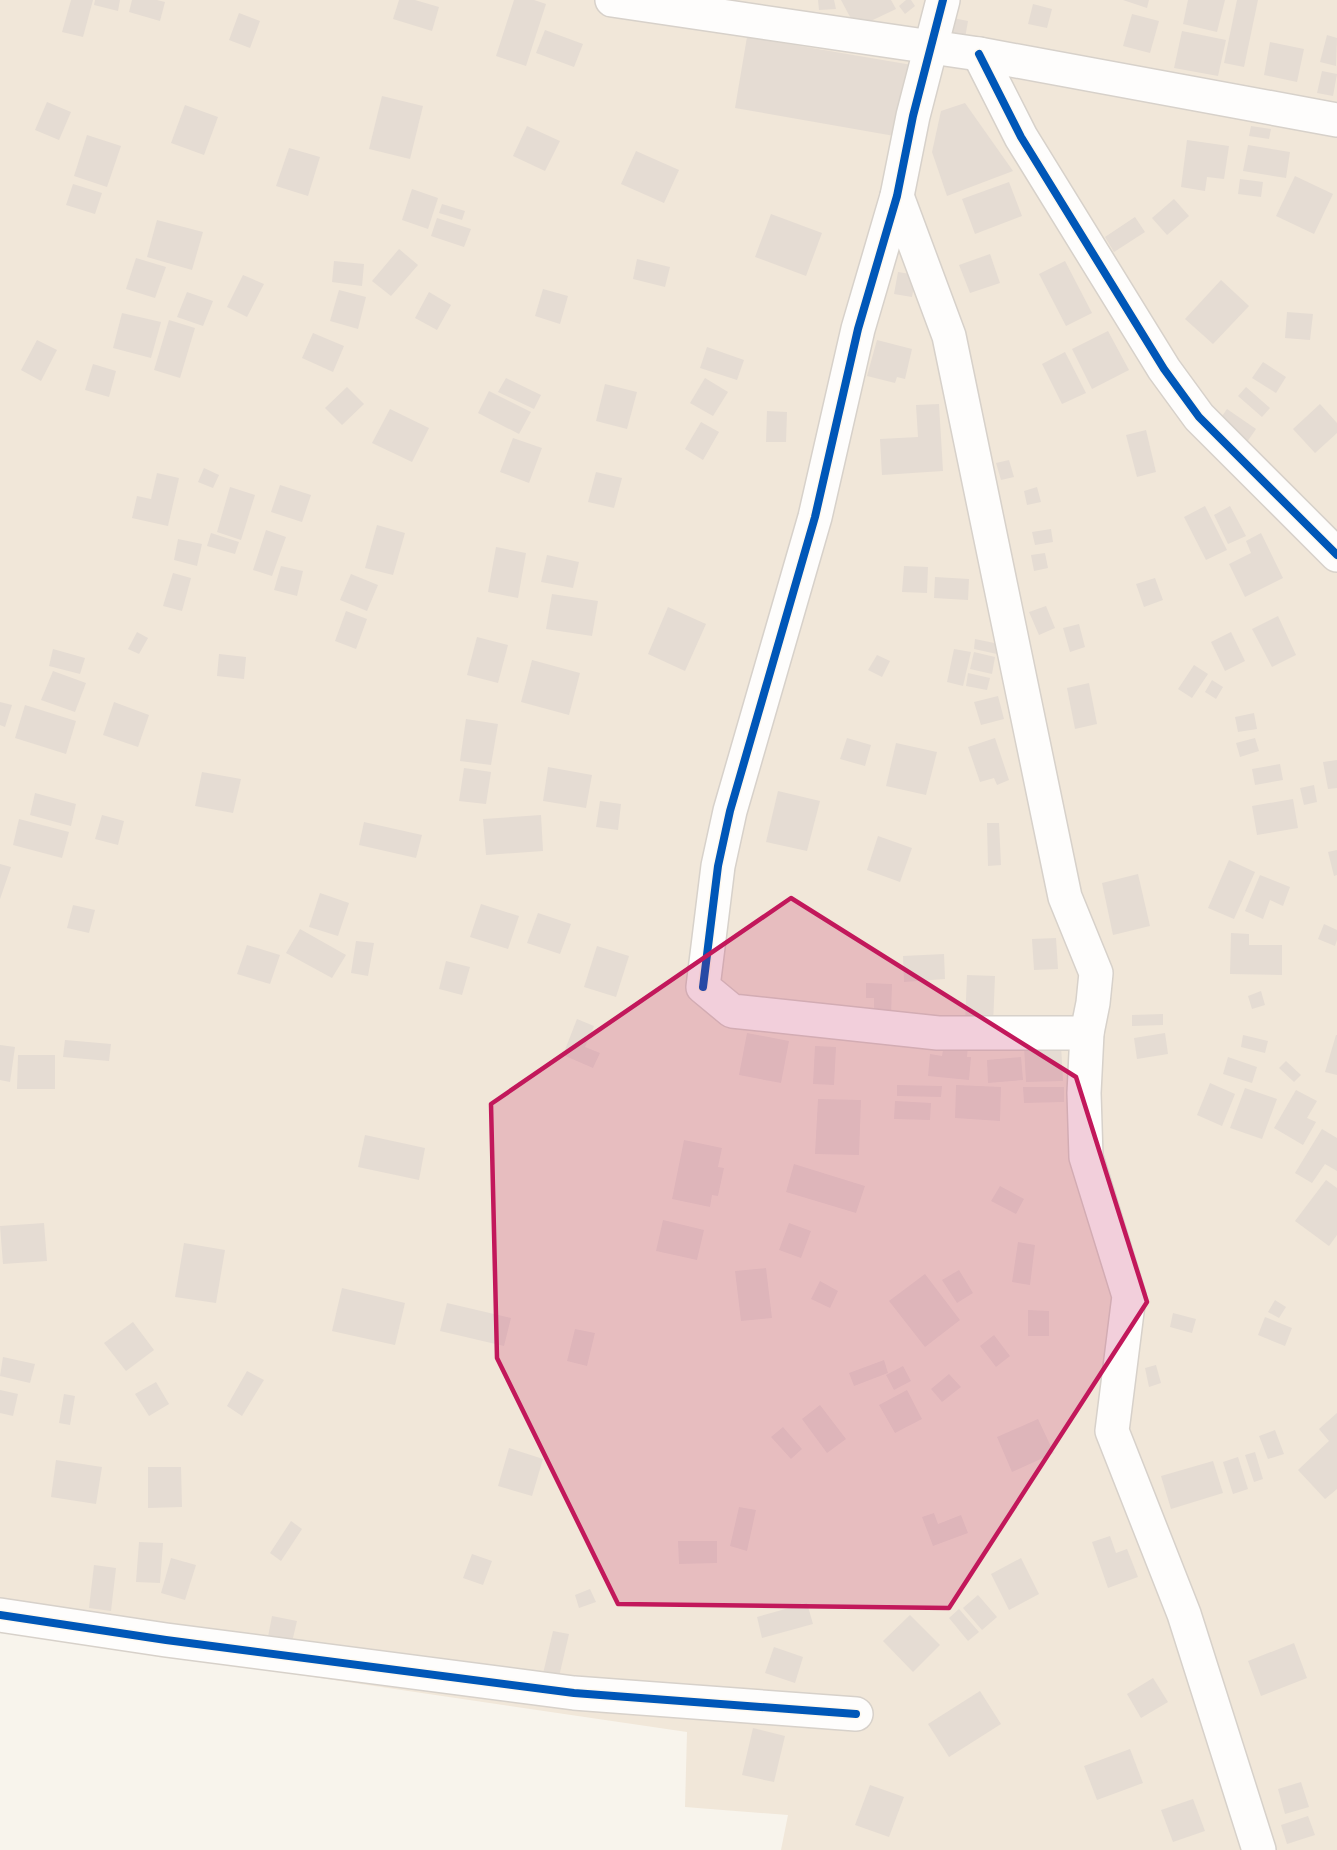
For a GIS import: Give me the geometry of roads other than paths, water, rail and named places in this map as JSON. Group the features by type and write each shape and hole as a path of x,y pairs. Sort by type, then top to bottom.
{"street":[{"path":"612,0 690,6 979,54 1337,120"},
{"path":"943,0 913,116 897,196 858,328 815,517 730,811 718,866 703,987 732,1011 938,1034 1087,1033"},
{"path":"979,54 1022,136 1164,369 1199,417 1337,555"},
{"path":"897,196 949,336 1065,897 1096,974 1087,1033 1084,1093 1086,1156 1129,1296 1112,1431 1184,1614 1259,1850"},
{"path":"0,1615 166,1641 574,1693 856,1714"}]}
